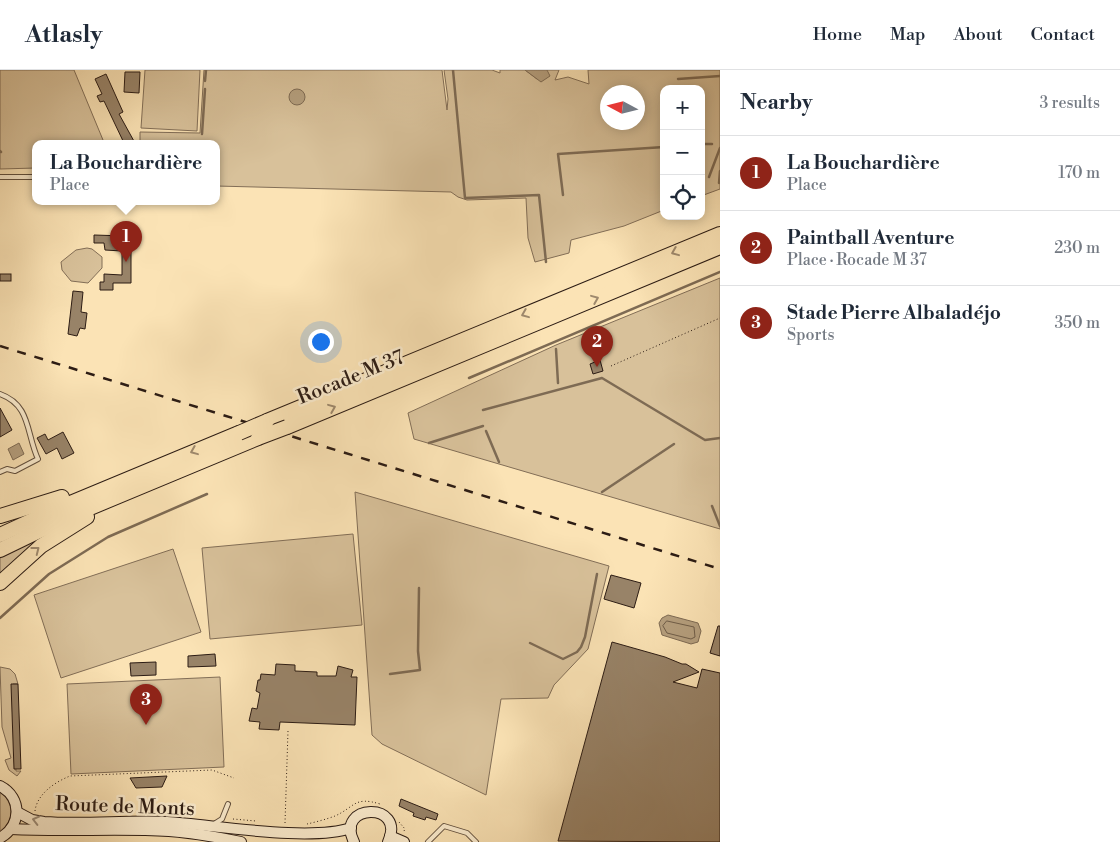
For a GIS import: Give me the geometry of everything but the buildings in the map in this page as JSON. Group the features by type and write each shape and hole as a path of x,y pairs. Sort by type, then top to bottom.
{"highway":[{"name":"Rocade M 37","path":"0,535 107,487 720,234"},
{"name":"Rocade M 37","path":"0,550 44,528 132,490 720,247"},
{"path":"0,516 64,496 107,487"},
{"path":"0,583 24,560 53,538 132,490"}],"main road":[{"path":"0,786 9,792 14,799 17,812 11,829 0,838"},
{"name":"Route de Monts","path":"17,812 32,820 44,822 170,822 244,836 284,839 330,837 351,828"},
{"path":"354,842 351,828 358,816 363,813 376,812 381,814 390,824 389,839 404,842"},
{"name":"Route de Monts","path":"11,829 60,832 154,830 206,835 241,842"}],"lane":[{"path":"0,177 32,177"},
{"path":"0,394 14,399 28,423 30,442 38,459 15,471 7,469 0,472"},
{"path":"170,822 214,824 222,819 228,804"},
{"path":"428,842 444,826 468,834 476,842"}],"path":[{"path":"612,366 720,318"},
{"path":"285,826 288,731"},
{"path":"34,812 49,788 56,782 70,776 212,770 234,778"},
{"path":"301,825 336,816 353,803 382,804"},
{"path":"29,810 40,814"},
{"path":"222,819 260,822"},
{"path":"399,822 405,829"}],"shaded area":[{"path":"0,70 74,70 103,140 32,140 32,168 0,169"},
{"path":"145,70 200,70 197,131 141,128"},
{"path":"204,70 442,70 447,110 448,99 444,70 492,70 500,73 500,70 525,70 537,79 547,70 559,70 555,80 568,77 589,84 588,70 720,70 720,189 705,195 705,85 660,85 660,212 624,226 571,240 569,253 535,262 528,238 526,198 467,200 451,192 220,186 220,140 140,140 140,132 200,133"},
{"path":"92,249 102,257 102,268 88,283 71,281 62,270 61,262 76,250"},
{"path":"720,278 720,529 414,439 408,413 556,345"},
{"path":"355,492 609,566 588,649 554,685 548,698 501,699 486,795 382,744 372,735"},
{"path":"53,532 0,578 0,558"},
{"path":"353,534 362,625 210,639 202,548"},
{"path":"173,549 201,632 61,678 34,595"},
{"path":"0,667 10,669 15,674 18,684 13,684 16,771 21,771 17,776 9,770 5,760 11,758 2,727"},
{"path":"220,677 224,767 71,774 67,684"},
{"path":"0,791 8,801 11,812 8,823 0,832"}],"water":[{"path":"525,70 547,70 550,76 541,82"},
{"path":"297,89 303,91 305,97 303,103 297,105 291,103 289,97 291,91"},
{"path":"19,443 24,454 13,460 8,449"},
{"path":"668,615 698,623 701,631 698,642 691,644 662,635 659,623 662,618"}],"waterway":[{"path":"205,81 206,70"},
{"path":"453,70 465,198 539,195 546,262"},
{"path":"678,79 720,76"},
{"path":"202,134 205,89"},
{"path":"705,144 712,144"},
{"path":"563,195 558,154 660,147"},
{"path":"709,177 720,148"},
{"path":"719,183 720,171"},
{"path":"469,378 720,272"},
{"path":"556,349 558,383"},
{"path":"483,410 602,378 705,440 720,438"},
{"path":"429,443 483,426"},
{"path":"486,431 499,462"},
{"path":"602,492 674,444"},
{"path":"0,618 49,574 108,537 207,494"},
{"path":"712,506 720,526"},
{"path":"530,643 563,659 577,652 585,637 597,574"},
{"path":"390,674 420,670 418,651 419,588"}],"railway":[{"path":"0,346 720,569"}],"place":[{"name":"La Bouchardière","path":"126,262"},
{"name":"Paintball Aventure","path":"597,367"},
{"name":"Stade Pierre Albaladéjo","path":"146,725"}]}
